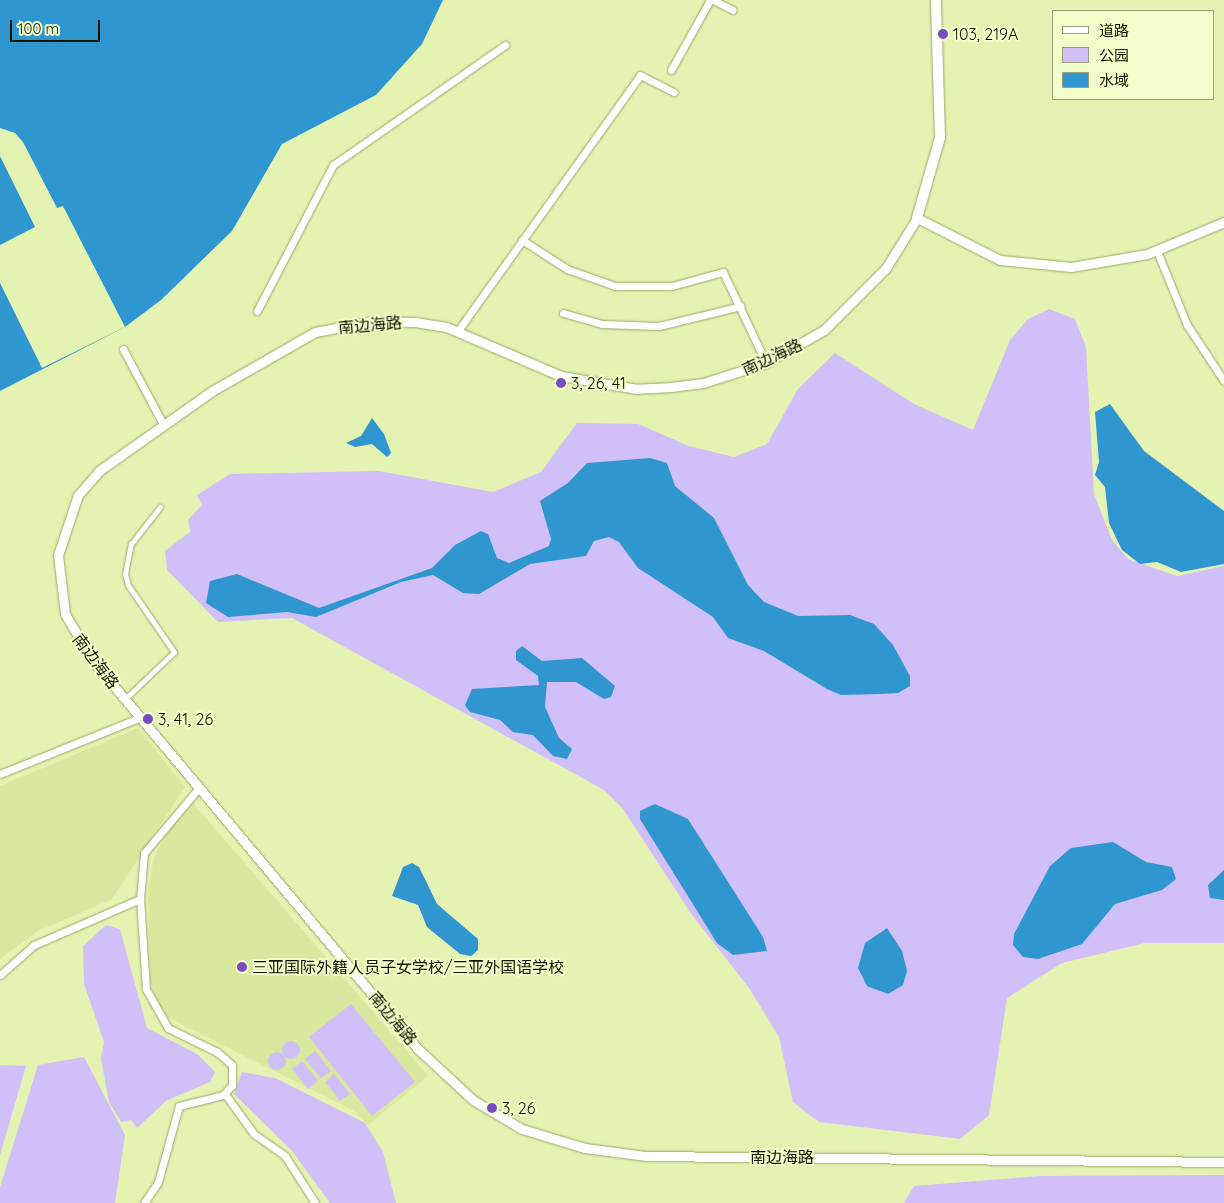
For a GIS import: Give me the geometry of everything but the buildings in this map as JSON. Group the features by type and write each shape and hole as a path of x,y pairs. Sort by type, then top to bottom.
{"main road":[{"name":"南边海路","path":"917,218 940,138 936,0"}],"street":[{"path":"671,70 711,0 733,10"},
{"path":"257,311 333,165 504,45"},
{"path":"457,332 640,75 674,92"},
{"path":"917,218 973,249 1033,267 1110,263 1157,251 1224,222"},
{"name":"南边海路","path":"917,218 886,268 845,313 766,364 703,383 637,389 561,376 457,332 416,322 373,321 315,332 258,362 163,424 100,470 78,495 58,555 59,594 69,622 93,661 418,1049 473,1100 522,1129 585,1148 646,1156 1224,1162"},
{"path":"522,240 568,270 615,286 672,286 724,272 766,364"},
{"path":"1157,251 1187,325 1224,381"},
{"path":"563,313 602,324 659,326 741,306"},
{"path":"123,349 163,424"},
{"path":"125,699 174,652 128,585 125,574 131,544 160,507"},
{"path":"0,774 141,717"},
{"path":"144,1203 158,1182 179,1106 225,1094 232,1085 232,1066 217,1052 168,1028 155,1012 146,989 140,899 144,853 200,788"},
{"path":"0,975 34,945 140,899"},
{"path":"225,1094 254,1134 285,1156 315,1203"}],"shaded area":[{"path":"138,728 185,787 112,899 38,931 0,959 0,786"},
{"name":"三亚国际外籍人员子女学校/三亚外国语学校","path":"193,803 428,1076 368,1125 354,1111 163,1015 150,982 148,888 154,858 166,833"}],"green space":[{"path":"1049,309 1075,319 1086,347 1094,494 1112,540 1128,559 1177,576 1224,566 1224,943 1145,943 1062,963 1007,998 989,1115 960,1139 819,1122 793,1102 779,1037 749,988 692,915 623,809 604,790 292,618 218,622 167,570 165,551 190,532 188,520 202,505 197,495 230,474 379,471 493,492 541,472 577,423 638,424 689,446 734,457 767,444 798,389 835,353 914,404 973,430 1010,340 1028,319"},
{"path":"106,925 120,929 147,1028 197,1054 215,1072 210,1082 166,1101 137,1128 131,1120 121,1122 109,1102 101,1059 104,1042 84,984 83,946"},
{"path":"351,1004 415,1082 372,1116 309,1037"},
{"path":"291,1041 297,1044 300,1050 297,1056 291,1059 285,1056 282,1050 285,1044"},
{"path":"315,1051 331,1071 321,1078 305,1059"},
{"path":"277,1052 283,1055 286,1061 283,1067 277,1070 271,1067 268,1061 271,1055"},
{"path":"84,1057 125,1135 115,1203 0,1203 0,1187 38,1065"},
{"path":"302,1061 318,1081 308,1089 292,1069"},
{"path":"0,1065 26,1066 0,1155"},
{"path":"242,1072 275,1078 365,1123 383,1152 396,1203 330,1203 292,1151 234,1094"},
{"path":"334,1074 350,1094 340,1101 325,1082"},
{"path":"1224,1175 1224,1203 904,1203 914,1186 1039,1176"}],"water":[{"path":"0,0 443,0 422,44 376,95 282,144 232,231 161,300 125,327 0,391"},
{"path":"1110,404 1144,451 1224,511 1224,564 1181,572 1157,562 1140,564 1122,550 1109,523 1105,487 1095,475 1099,462 1095,412"},
{"path":"372,418 384,434 391,453 387,457 372,444 355,447 346,443 361,436"},
{"path":"650,458 667,463 675,486 714,518 748,585 764,602 798,616 850,615 874,624 893,645 910,676 910,686 898,693 880,694 841,695 827,689 764,651 728,638 713,617 638,568 619,542 609,537 594,541 586,556 530,564 479,594 463,593 433,575 401,582 316,617 287,612 228,617 206,603 210,581 237,574 319,608 432,568 455,545 481,531 488,534 497,558 509,563 549,546 551,539 540,501 568,483 587,463"},
{"path":"522,646 542,661 582,658 615,686 611,697 604,699 576,682 547,682 545,707 559,738 572,749 567,759 553,756 533,735 513,732 500,720 470,712 465,705 472,689 539,685 538,676 516,660 516,651"},
{"path":"655,804 688,819 763,937 767,951 733,955 717,943 640,819 640,811"},
{"path":"1113,842 1146,862 1172,867 1176,879 1162,890 1115,904 1082,944 1038,959 1023,957 1013,945 1014,934 1050,866 1071,848"},
{"path":"412,863 419,867 437,904 478,939 478,950 471,956 460,954 427,927 418,905 392,896 403,867"},
{"path":"1224,870 1224,900 1210,898 1208,885"},
{"path":"887,928 902,951 907,971 903,985 888,994 867,986 858,968 865,943"}],"pier":[{"path":"0,128 15,133 23,142 57,208 63,206 125,327 42,368 0,283 0,245 35,227 0,156"}],"place":[{"name":"103, 219A","path":"943,34"},
{"name":"3, 26, 41","path":"561,383"},
{"name":"3, 41, 26","path":"148,719"},
{"name":"三亚国际外籍人员子女学校/三亚外国语学校","path":"242,967"},
{"name":"3, 26","path":"492,1108"}]}
